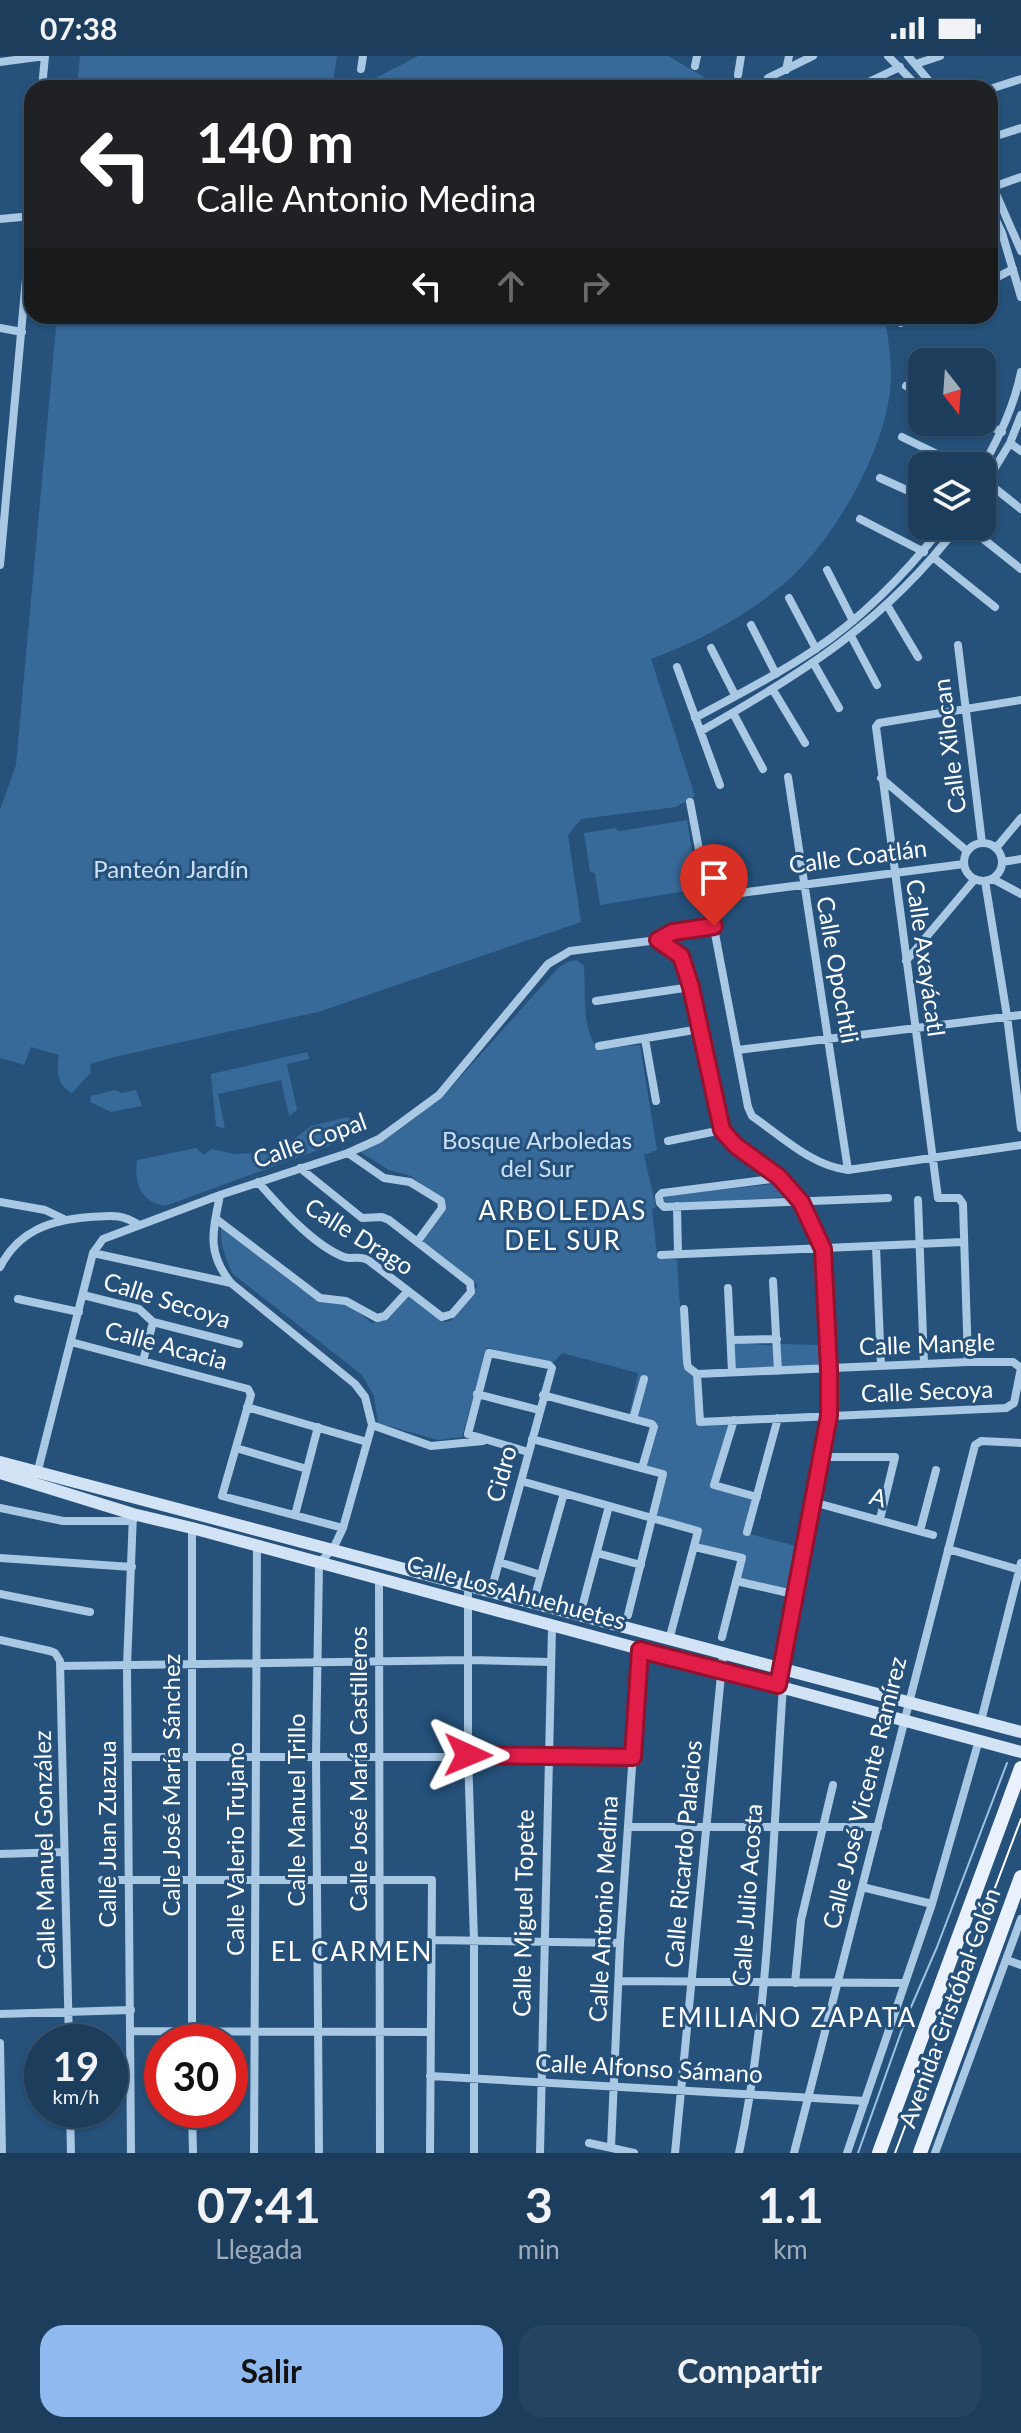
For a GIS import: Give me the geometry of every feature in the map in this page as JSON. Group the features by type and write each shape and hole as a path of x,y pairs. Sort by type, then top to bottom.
{"main road":[{"name":"Avenida Cristóbal Colón","path":"879,2153 1021,1768"},
{"name":"Avenida Cristóbal Colón","path":"920,2153 1021,1877"}],"street":[{"path":"0,62 45,56 43,80"},
{"path":"361,69 363,56"},
{"path":"695,66 697,56"},
{"path":"738,75 741,56"},
{"path":"786,70 789,56"},
{"path":"768,78 813,56"},
{"path":"888,56 912,80"},
{"path":"908,56 929,80"},
{"path":"916,64 940,56"},
{"path":"873,80 900,67"},
{"path":"998,86 1021,79"},
{"path":"998,135 1021,128"},
{"path":"998,183 1021,177"},
{"path":"998,194 1017,227 1021,251"},
{"path":"0,219 24,215"},
{"path":"998,236 1021,297"},
{"path":"998,277 1013,269"},
{"path":"0,565 24,308"},
{"path":"0,328 22,332"},
{"path":"991,452 1016,395 1021,372"},
{"path":"996,466 1010,443 1021,415"},
{"path":"996,429 1002,432"},
{"path":"902,437 933,452"},
{"path":"0,441 12,442"},
{"path":"1010,443 1021,451"},
{"path":"880,478 908,491"},
{"path":"996,493 1021,509"},
{"path":"860,519 924,552"},
{"path":"698,725 735,695 816,649 853,621 933,540"},
{"path":"698,725 733,713 814,664 887,605 948,540"},
{"path":"985,540 1021,569"},
{"path":"934,558 995,607"},
{"path":"827,570 853,621"},
{"path":"789,598 816,649"},
{"path":"887,605 918,657"},
{"path":"751,625 776,674"},
{"path":"851,636 877,685"},
{"name":"Calle Xilocan","path":"958,645 982,843"},
{"path":"711,648 735,695"},
{"path":"814,664 839,708"},
{"path":"677,667 720,785"},
{"path":"773,690 805,743"},
{"path":"966,708 1021,700"},
{"name":"Calle Axayácatl","path":"963,1242 961,1199 938,1198 881,778 877,724 966,708"},
{"path":"733,713 763,769"},
{"name":"Calle Opochtli","path":"788,777 802,885 848,1170"},
{"path":"881,778 967,851"},
{"path":"690,802 752,1116 819,1161 848,1170 1021,1145"},
{"path":"996,848 1021,818"},
{"path":"989,880 999,872 1002,862 996,848 982,843 967,851 964,864 968,874 1021,894"},
{"path":"1002,862 1021,859"},
{"name":"Calle Coatlán","path":"709,897 964,864"},
{"path":"906,961 975,879"},
{"path":"989,880 1021,1128"},
{"name":"Calle Copal","path":"93,1253 103,1239 220,1195 348,1153 379,1139 439,1095 548,964 570,951 658,940 673,932 714,926"},
{"path":"658,940 681,956 691,987 722,1130 735,1145 779,1177 801,1202 823,1249"},
{"path":"596,1001 691,987"},
{"path":"738,1050 1021,1015"},
{"path":"599,1046 700,1029"},
{"path":"645,1039 656,1101"},
{"path":"668,1141 722,1130"},
{"path":"300,1168 362,1218 385,1218 417,1242 442,1208 439,1200 403,1180 388,1180 348,1153"},
{"path":"779,1177 662,1193 659,1196 663,1207 888,1198"},
{"name":"Calle Drago","path":"258,1182 285,1212 315,1238 343,1257 368,1260 446,1317 461,1303 472,1286 417,1242"},
{"path":"220,1195 213,1249 219,1266 231,1283 355,1384 365,1397 372,1425 343,1528 333,1549 319,1563"},
{"path":"918,1200 924,1364"},
{"path":"0,1202 45,1210 64,1219"},
{"path":"677,1206 678,1254"},
{"path":"0,1267 12,1247 30,1233 64,1219 122,1215 139,1225"},
{"path":"216,1219 322,1299 346,1301 377,1318 385,1316 408,1291"},
{"path":"661,1255 963,1242 968,1362"},
{"path":"876,1246 881,1366"},
{"name":"Calle Julio Acosta","path":"739,2153 752,2095 763,1983 781,1670 829,1416 823,1249"},
{"path":"36,1477 93,1253 231,1283"},
{"path":"773,1281 778,1371"},
{"path":"728,1288 732,1372"},
{"name":"Calle Secoya","path":"83,1295 139,1309 153,1322 239,1344"},
{"path":"18,1299 79,1312"},
{"path":"684,1309 688,1367 697,1374"},
{"path":"143,1361 153,1322"},
{"path":"731,1340 777,1339"},
{"name":"Calle Acacia","path":"71,1342 250,1390 247,1407"},
{"name":"Cidro","path":"488,1440 468,1435 489,1353 551,1367 491,1591"},
{"name":"Calle Mangle","path":"697,1374 968,1362 1018,1364 1021,1368 1011,1407"},
{"name":"Calle Secoya","path":"697,1374 700,1421 1011,1407"},
{"path":"633,1419 644,1379"},
{"path":"477,1394 539,1410"},
{"path":"543,1395 653,1425 642,1468"},
{"path":"343,1528 224,1497 247,1407 367,1442"},
{"path":"747,1532 778,1418"},
{"path":"734,1420 714,1485 757,1497"},
{"path":"372,1425 431,1446 488,1440 528,1452"},
{"path":"295,1515 318,1427"},
{"path":"1017,1443 1021,1433"},
{"path":"532,1439 663,1474 628,1615"},
{"name":"Calle José Vicente Ramírez","path":"794,2153 976,1443 1017,1443"},
{"path":"236,1448 307,1469"},
{"path":"822,1457 895,1457 880,1519"},
{"name":"Calle Los Ahuehuetes","path":"0,1462 133,1518 192,1528 257,1545 1021,1752"},
{"path":"920,1531 936,1470"},
{"name":"Calle Los Ahuehuetes","path":"0,1473 36,1477 333,1549 1021,1732"},
{"path":"521,1481 698,1532 669,1640"},
{"path":"533,1603 564,1493"},
{"name":"A","path":"813,1502 933,1535"},
{"path":"580,1615 609,1506"},
{"path":"0,1508 63,1521 133,1518"},
{"name":"Calle Juan Zuazua","path":"131,2153 127,1666 133,1518"},
{"name":"Calle José María Sánchez","path":"192,1528 192,2024"},
{"name":"Calle Valerio Trujano","path":"254,2153 257,1545"},
{"path":"695,1547 742,1558 722,1637"},
{"path":"948,1549 1020,1566 981,1721"},
{"path":"597,1553 641,1565"},
{"path":"0,1558 132,1567"},
{"path":"319,1563 334,1558 410,1577 424,1575"},
{"path":"499,1562 541,1575"},
{"name":"Calle Manuel Trillo","path":"319,1563 316,1756 319,2153"},
{"name":"Calle José María Castilleros","path":"379,1578 380,2153"},
{"path":"736,1581 793,1594"},
{"path":"468,1585 474,2153"},
{"path":"0,1594 90,1612"},
{"name":"Calle Miguel Topete","path":"540,2153 552,1627"},
{"path":"0,1640 50,1651 60,1661 127,1666 469,1660 550,1662"},
{"name":"Calle Antonio Medina","path":"611,2147 620,1943 640,1650"},
{"name":"Calle Ricardo Palacios","path":"675,2153 723,1654"},
{"name":"Calle Manuel González","path":"60,1661 68,2024"},
{"path":"780,1686 793,1680 851,1695 865,1691"},
{"path":"847,2153 932,1904 979,1740"},
{"path":"128,1757 633,1757"},
{"path":"795,1983 801,1920 833,1785"},
{"path":"628,1827 878,1827"},
{"path":"0,1854 64,1852"},
{"path":"102,1880 432,1880 430,2153"},
{"path":"862,1887 932,1904"},
{"path":"935,2153 1021,1919"},
{"path":"432,1940 620,1943"},
{"path":"1007,1960 1021,1965"},
{"path":"619,1981 905,1983"},
{"path":"0,2014 131,2010"},
{"path":"131,2031 144,2031"},
{"path":"248,2032 430,2032"},
{"path":"0,2043 2,2153"},
{"name":"Calle Alfonso Sámano","path":"430,2076 865,2101"},
{"path":"70,2128 71,2153"},
{"path":"192,2128 193,2153"},
{"path":"589,2143 634,2153"}],"green space":[{"path":"80,56 337,56 333,80 78,80"},
{"path":"418,56 668,56 709,80 372,80"},
{"name":"Panteón Jardín","path":"56,324 885,324 891,377 881,433 854,492 819,547 779,588 749,610 685,645 651,659 695,796 676,807 581,819 568,835 581,922 318,1012 90,1064 91,1072 72,1093 63,1086 59,1077 59,1055 31,1047 24,1065 0,1058 0,810 16,765"},
{"path":"687,820 698,889 600,905 595,873 590,872 584,833"},
{"name":"Bosque Arboledas del Sur","path":"577,960 584,966 586,1019 597,1049 640,1045 657,1150 644,1155 656,1207 652,1209 657,1256 677,1260 684,1368 694,1376 698,1424 731,1423 711,1487 754,1499 745,1533 800,1547 791,1591 738,1579 744,1556 698,1545 702,1530 654,1516 667,1472 645,1466 655,1423 629,1416 638,1373 562,1353 553,1363 487,1348 462,1437 438,1440 378,1423 374,1396 362,1375 233,1274 225,1257 221,1227 301,1289 346,1303 372,1323 383,1321 409,1294 444,1322 451,1321 478,1285 419,1242 444,1208 441,1199 411,1176 389,1170 359,1151 397,1131 441,1099 558,968"},
{"path":"307,1052 309,1059 287,1064 297,1110 289,1116 281,1080 218,1094 225,1129 216,1126 211,1074"},
{"path":"115,1090 122,1093 136,1090 142,1106 111,1112 90,1102 91,1096"},
{"path":"348,1117 352,1121 349,1128 335,1134 332,1145 165,1206 156,1204 140,1190 137,1160 196,1148 204,1155 211,1149 234,1154 262,1153 290,1142 311,1126"},
{"path":"774,1184 785,1197 665,1205 664,1196"},
{"path":"733,1342 775,1346 777,1369 734,1370"},
{"path":"780,1344 820,1345 821,1368 779,1369"}],"waterway":[{"path":"858,2153 905,2021 937,1947 1007,1763"}],"tram line":[{"path":"895,2153 1021,1819"}],"district":[{"name":"ARBOLEDAS DEL SUR","path":"563,1226"},
{"name":"EL CARMEN","path":"352,1952"},
{"name":"EMILIANO ZAPATA","path":"789,2018"}],"route":[{"path":"468,1755 633,1757 640,1650 778,1685 829,1416 823,1249 801,1202 779,1177 735,1145 722,1130 691,987 681,956 658,940 673,932 714,926"}]}
